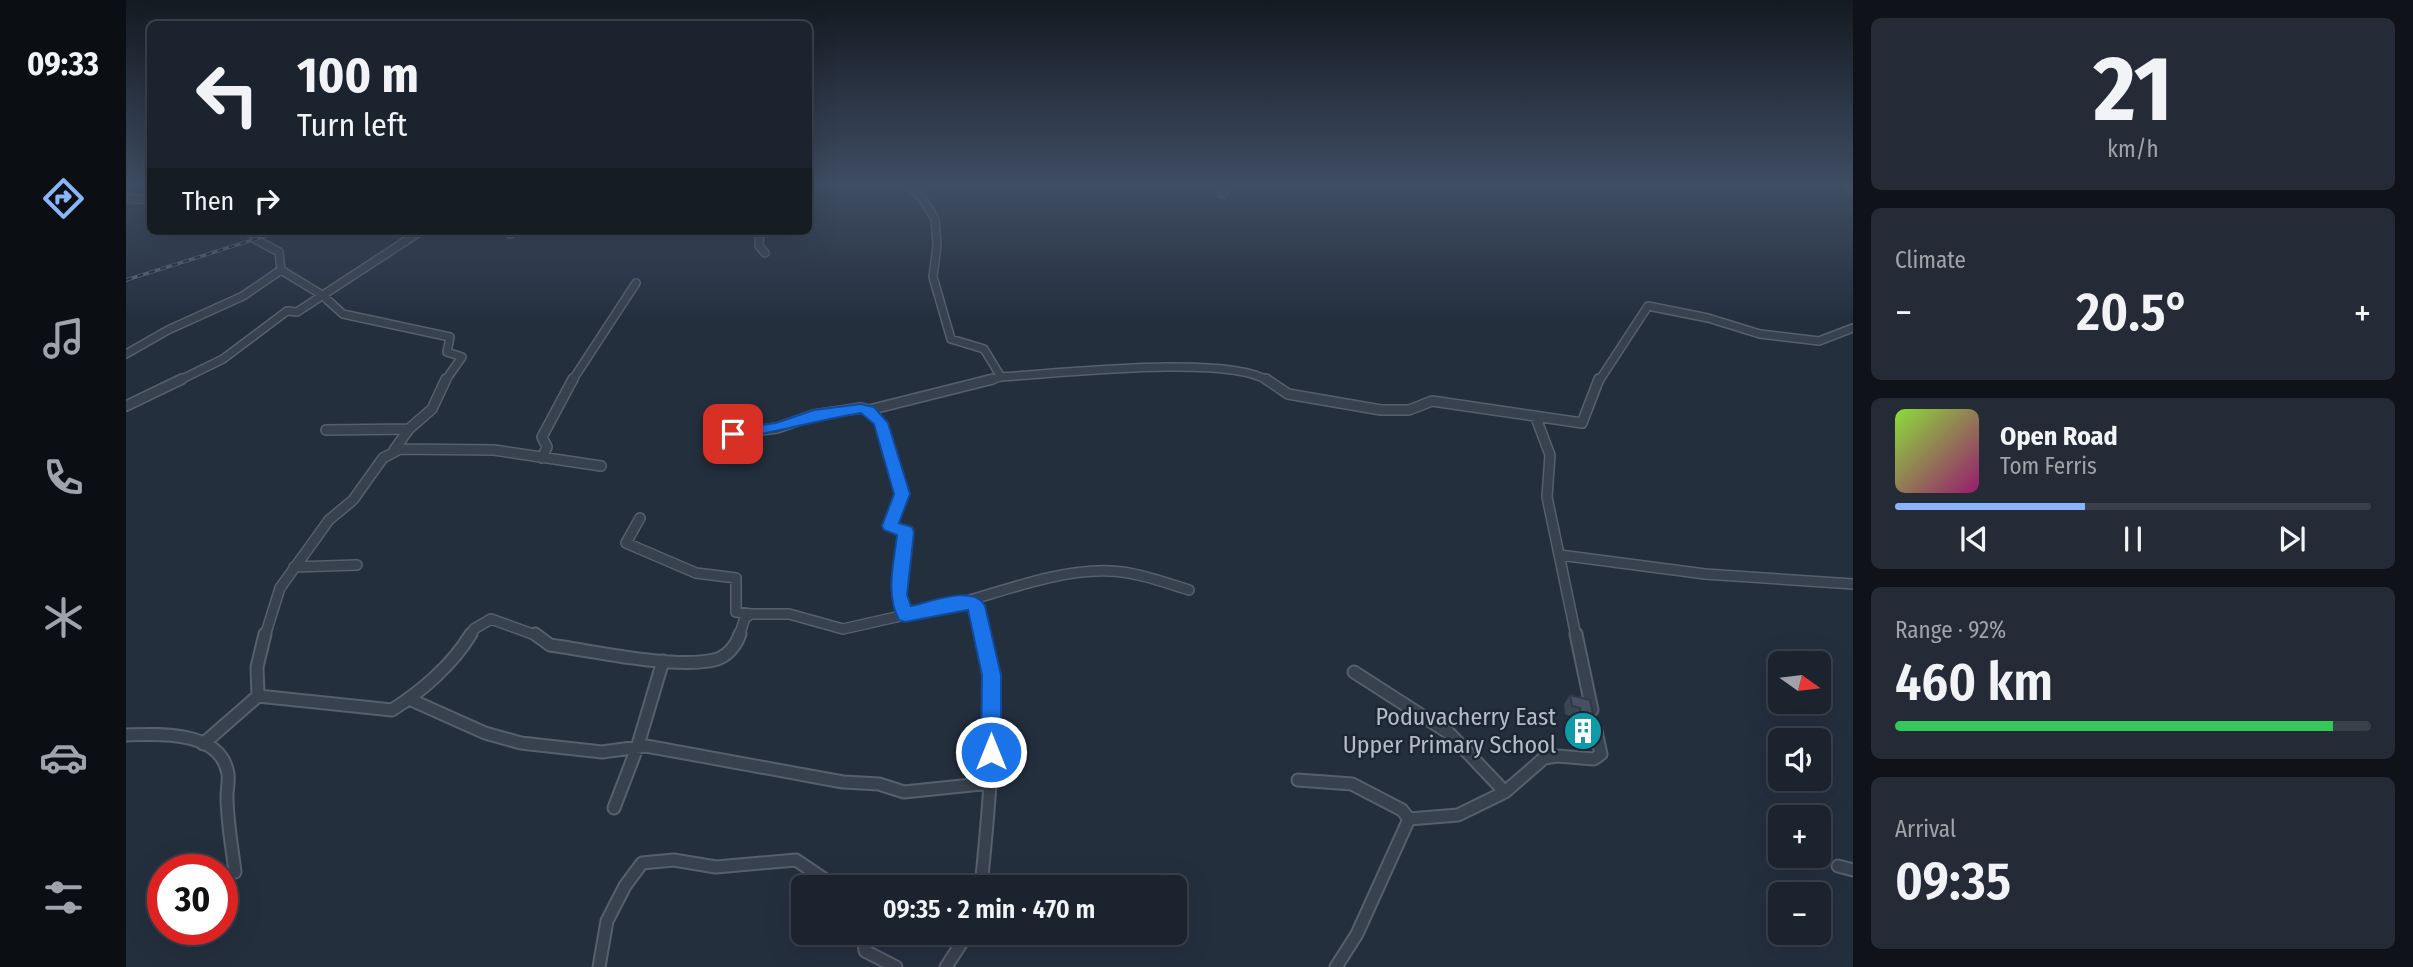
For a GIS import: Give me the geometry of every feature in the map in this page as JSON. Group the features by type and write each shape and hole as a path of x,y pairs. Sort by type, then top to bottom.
{"street":[{"path":"936,229 933,277 951,339 984,349 1001,377"},
{"path":"250,235 279,252 281,270"},
{"path":"126,406 223,359 287,311 297,312 415,235"},
{"path":"760,235 759,246 765,253"},
{"path":"258,696 257,667 272,608 294,566 329,520 353,500 383,458 394,450 409,429 432,409 444,381 462,357 447,352 450,337 344,314 322,295 281,270"},
{"path":"126,355 172,328 253,291 281,270"},
{"path":"542,458 547,447 542,438 562,396 636,283"},
{"path":"733,434 777,428 814,415 861,408 869,410 1001,377 1156,367 1230,369 1263,377 1289,394 1381,410 1409,410 1432,401 1582,423 1601,375 1648,306 1708,318 1760,334 1819,341 1853,328"},
{"path":"869,410 881,423 902,494 890,526 906,532 898,595 905,615"},
{"path":"1409,819 1458,815 1505,792 1544,758 1557,756 1587,760 1601,754 1547,497 1550,455 1536,418"},
{"path":"326,430 409,429"},
{"path":"394,450 494,450 601,466"},
{"path":"640,518 626,543 696,573 736,578 736,612 789,614 843,629 1021,586 1101,571 1138,575 1189,590"},
{"path":"1560,555 1705,574 1853,584"},
{"path":"294,566 357,565"},
{"path":"967,601 976,606 991,675 990,783 982,875"},
{"path":"204,744 258,696 392,710 409,699 457,657 474,629 491,619 534,633 550,645 663,661 715,660 727,654 737,643 745,618 751,614"},
{"path":"614,808 637,748 663,661"},
{"path":"1354,672 1449,733 1505,792"},
{"path":"409,699 485,733 521,743 603,752 646,746 843,782 879,784 904,792 990,783"},
{"path":"126,735 180,736 215,747 222,754 227,775 234,854"},
{"path":"1298,780 1352,784 1402,810 1409,819"},
{"path":"1336,967 1357,934 1409,819"},
{"path":"599,967 607,921 625,886 642,863 674,860 716,867 796,860 818,875"},
{"path":"1838,866 1853,870"},
{"path":"864,945 865,951 896,967"},
{"path":"946,967 961,945"}],"building":[{"path":"1570,695 1590,700 1599,741 1584,737 1580,708 1572,706"}],"railway":[{"path":"126,280 268,235"}],"place":[{"name":"Poduvacherry East Upper Primary School","path":"1583,731"}],"route":[{"path":"733,434 777,428 814,415 861,408 869,410 881,423 902,494 890,526 906,532 898,595 905,615 967,601 976,606 991,675 991,752"}]}
